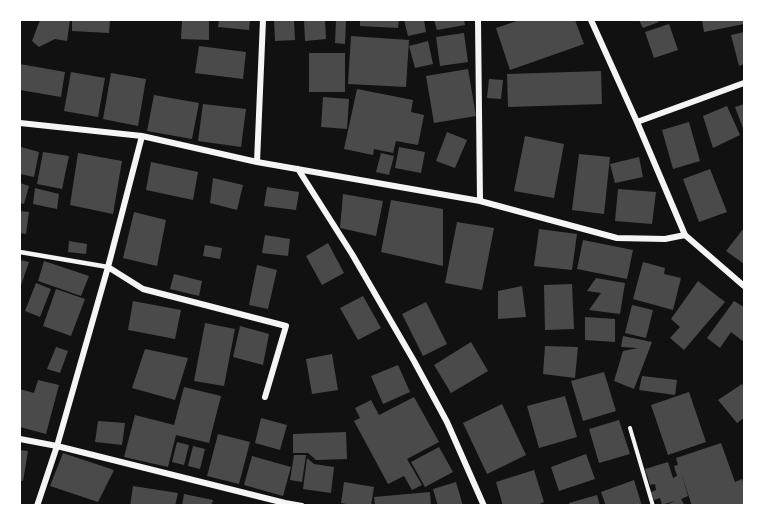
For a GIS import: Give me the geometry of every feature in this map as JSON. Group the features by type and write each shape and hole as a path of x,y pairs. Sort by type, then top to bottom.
{"street":[{"path":"257,162 263,20"},
{"path":"478,20 480,201"},
{"path":"591,20 685,235 744,286"},
{"path":"637,122 744,82"},
{"path":"20,123 142,136 257,162 480,201 617,238 665,239 685,235"},
{"path":"37,506 57,446 108,267 142,136"},
{"path":"298,169 352,254 414,361 447,422 484,506"},
{"path":"108,267 143,289 286,326 265,397"},
{"path":"20,439 302,506"}],"lane":[{"path":"20,252 108,267"}],"path":[{"path":"630,428 653,506"}],"building":[{"path":"40,20 70,20 67,41 55,39 39,47 32,41"},
{"path":"72,20 110,20 109,33 72,31"},
{"path":"182,20 209,20 209,40 181,39"},
{"path":"219,20 250,20 249,30 218,27"},
{"path":"274,20 294,20 295,40 275,41"},
{"path":"304,20 325,20 326,39 305,41"},
{"path":"336,20 346,20 345,44 335,43"},
{"path":"360,20 399,20 398,28 360,26"},
{"path":"404,20 424,20 426,32 408,36"},
{"path":"434,20 464,20 465,25 437,30"},
{"path":"520,20 575,20 584,44 510,70 496,28"},
{"path":"639,20 657,20 659,22 643,28"},
{"path":"702,20 744,20 744,24 704,32"},
{"path":"669,24 678,50 654,58 645,32"},
{"path":"744,32 744,64 739,66 731,35"},
{"path":"464,33 468,62 440,66 436,37"},
{"path":"351,36 409,40 406,87 348,84"},
{"path":"428,41 433,64 415,68 409,46"},
{"path":"199,46 246,52 243,79 195,73"},
{"path":"309,53 345,53 345,92 309,92"},
{"path":"20,64 65,72 61,97 20,90"},
{"path":"468,69 476,116 434,123 426,76"},
{"path":"601,71 602,104 508,107 507,74"},
{"path":"71,72 105,78 98,117 64,111"},
{"path":"111,73 146,79 138,126 103,119"},
{"path":"489,79 503,80 501,99 487,98"},
{"path":"357,89 413,100 411,112 424,115 418,145 396,141 393,153 374,149 373,155 344,149"},
{"path":"154,95 199,103 192,139 147,131"},
{"path":"323,97 349,99 347,129 321,127"},
{"path":"203,104 246,109 241,147 198,141"},
{"path":"744,104 744,131 735,107"},
{"path":"727,106 740,135 713,148 703,116"},
{"path":"689,122 700,161 673,169 662,130"},
{"path":"447,132 467,140 455,168 436,161"},
{"path":"525,136 564,144 554,198 514,191"},
{"path":"21,147 39,152 34,177 20,174"},
{"path":"399,147 425,152 421,173 395,168"},
{"path":"43,152 69,156 62,189 37,184"},
{"path":"78,153 122,161 113,214 70,205"},
{"path":"381,153 394,156 389,175 376,172"},
{"path":"579,154 610,157 604,214 572,210"},
{"path":"639,157 643,177 615,183 610,164"},
{"path":"151,162 198,172 193,200 146,190"},
{"path":"710,169 727,212 699,222 683,179"},
{"path":"213,178 243,185 237,210 210,203"},
{"path":"20,183 29,186 24,204 20,203"},
{"path":"267,187 299,192 296,210 264,206"},
{"path":"35,188 59,194 57,209 33,204"},
{"path":"618,189 656,192 652,224 615,221"},
{"path":"343,194 383,201 376,236 340,228"},
{"path":"391,200 443,209 443,266 381,252"},
{"path":"20,211 29,212 26,234 20,233"},
{"path":"134,212 166,220 157,266 123,258"},
{"path":"457,222 494,228 482,290 445,283"},
{"path":"744,228 744,264 726,251"},
{"path":"539,229 577,234 572,270 534,266"},
{"path":"265,235 290,239 288,256 262,253"},
{"path":"583,240 633,250 627,279 577,269"},
{"path":"69,241 87,244 86,254 68,252"},
{"path":"328,243 344,273 322,285 306,256"},
{"path":"205,245 222,248 220,259 203,256"},
{"path":"20,260 29,262 20,288"},
{"path":"44,261 89,276 81,296 38,281"},
{"path":"643,262 665,268 664,274 681,278 673,310 633,299"},
{"path":"257,265 277,270 268,309 249,305"},
{"path":"174,274 202,281 199,296 170,289"},
{"path":"596,278 625,283 620,314 589,310 601,293 587,291"},
{"path":"698,281 725,302 684,350 670,338 680,327 671,319"},
{"path":"36,283 51,289 40,317 25,311"},
{"path":"572,284 574,329 545,330 544,285"},
{"path":"522,286 526,317 498,319 498,291"},
{"path":"56,289 85,299 71,336 43,326"},
{"path":"363,296 381,328 358,340 340,308"},
{"path":"133,301 181,310 175,339 128,330"},
{"path":"734,301 744,307 744,342 731,332 720,348 707,338"},
{"path":"426,302 447,344 423,356 402,314"},
{"path":"632,305 653,310 646,338 625,333"},
{"path":"585,317 615,319 615,342 585,340"},
{"path":"205,323 235,329 224,386 194,381"},
{"path":"240,326 269,334 263,365 233,357"},
{"path":"623,336 652,342 634,389 614,381 623,351 638,348 621,347"},
{"path":"471,342 488,371 451,393 434,365"},
{"path":"545,346 578,347 575,378 543,374"},
{"path":"56,347 68,351 60,373 47,369"},
{"path":"145,349 188,358 175,400 132,388"},
{"path":"332,354 338,390 312,394 306,359"},
{"path":"398,365 410,392 383,404 371,376"},
{"path":"604,372 616,411 583,421 571,381"},
{"path":"642,376 677,380 675,395 639,390"},
{"path":"38,380 59,385 46,434 20,427 20,389 34,393"},
{"path":"742,384 744,418 737,423 718,400"},
{"path":"184,387 221,396 209,443 176,435 168,467 124,457 135,415 174,425"},
{"path":"689,392 706,442 668,455 651,405"},
{"path":"565,396 577,437 539,448 527,406"},
{"path":"414,397 439,442 407,459 422,485 412,490 404,476 388,484 354,421 360,418 355,408 371,400 379,415"},
{"path":"502,404 526,455 487,474 463,423"},
{"path":"261,418 287,425 280,450 255,443"},
{"path":"619,420 630,454 599,463 589,429"},
{"path":"98,421 125,423 122,445 95,442"},
{"path":"346,432 347,459 316,460 308,453 293,453 293,434"},
{"path":"218,434 250,442 239,484 207,476"},
{"path":"177,442 189,445 184,465 172,462"},
{"path":"721,443 735,482 742,479 744,506 692,506 681,473 688,496 681,499 685,506 665,506 674,501 662,505 660,498 654,500 651,492 656,490 655,484 650,485 645,469 668,462 673,478 677,476 674,466 678,465 676,458"},
{"path":"193,446 205,449 200,469 188,466"},
{"path":"439,447 453,472 425,487 411,462"},
{"path":"20,450 28,451 23,481 20,481"},
{"path":"63,453 114,470 98,502 50,486"},
{"path":"586,454 595,479 559,491 551,467"},
{"path":"294,455 306,455 302,482 290,480"},
{"path":"252,456 291,467 283,496 244,485"},
{"path":"307,458 314,464 334,467 331,493 303,489"},
{"path":"534,470 544,502 535,506 503,506 496,482"},
{"path":"634,480 642,506 606,506 601,492"},
{"path":"344,482 374,487 371,506 341,503"},
{"path":"456,482 463,506 438,506 433,489"},
{"path":"133,486 178,493 175,506 130,506"},
{"path":"430,492 431,506 375,506 374,497"},
{"path":"184,494 213,500 211,506 182,506"},
{"path":"597,495 600,506 569,506 569,503"}]}
